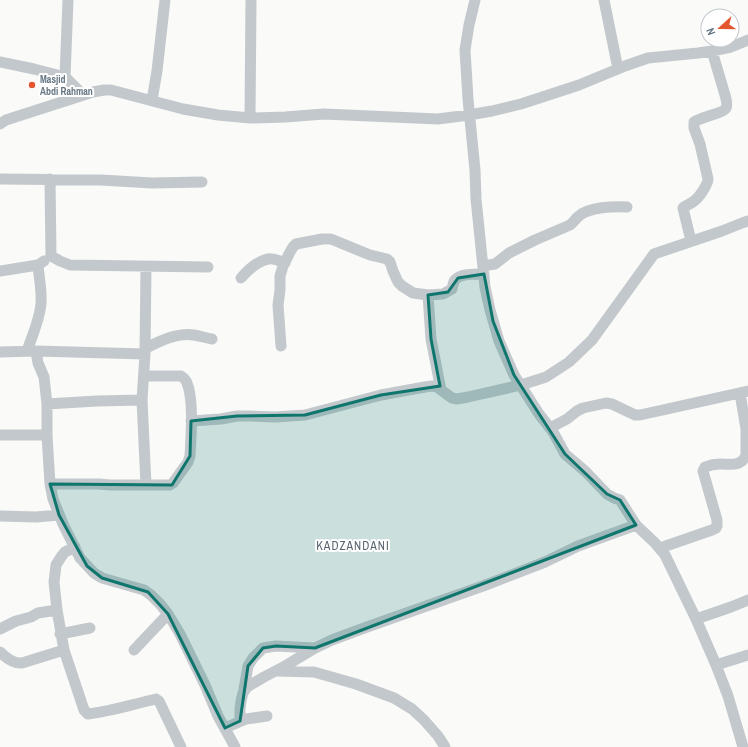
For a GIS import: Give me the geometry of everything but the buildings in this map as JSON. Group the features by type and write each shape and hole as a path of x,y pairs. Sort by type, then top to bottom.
{"street":[{"path":"65,77 68,0"},
{"path":"152,100 157,71 165,0"},
{"path":"250,0 250,118"},
{"path":"475,0 465,50 469,115 485,287 499,341 511,369 568,457 586,472 607,494 620,500 636,525 660,548 665,555 696,619 716,665 728,696 743,747"},
{"path":"604,0 618,69"},
{"path":"0,124 6,120 83,95 104,90 111,90 183,109 218,115 250,118 285,118 324,114 438,119 492,111 528,102 595,79 648,58 712,51 731,47 748,40"},
{"path":"691,242 683,208 697,198 707,184 708,178 700,144 695,133 694,122 724,111 727,107 727,102 712,51"},
{"path":"0,62 65,77 83,95"},
{"path":"0,179 50,179 152,183 202,182"},
{"path":"50,179 50,256"},
{"path":"281,346 278,305 280,276 293,247 296,244 322,239 331,239 359,251 387,259 390,262 401,285 413,293 428,295 443,294 452,289 455,280 458,278 484,270 507,255 535,240 574,223 582,214 600,208 616,206 627,207"},
{"path":"191,421 221,419 237,416 276,417 304,415 381,395 425,386 437,387 452,398 468,398 521,385 546,377 569,362 586,347 654,254 748,221"},
{"path":"0,271 38,265 50,256"},
{"path":"50,256 60,262 70,265 208,268"},
{"path":"241,278 252,267 268,259 285,263"},
{"path":"38,265 41,304 31,351 44,377 47,404 50,484 53,499 59,515 80,558 94,573 102,578 144,590 151,595 168,614 180,634 205,685 218,716 235,747"},
{"path":"146,267 146,351 142,400 146,485"},
{"path":"428,295 431,339 441,390"},
{"path":"0,352 146,351 163,340 183,335 193,334 212,339"},
{"path":"50,484 99,484 110,486 170,485 173,483 188,462 190,456 191,403 188,387 185,379 181,376 144,376"},
{"path":"550,428 567,419 576,411 588,406 606,403 612,404 635,415 640,415 744,392 746,429 746,455 744,459 735,464 710,465 705,467 703,471 718,526 712,530 660,548"},
{"path":"47,404 142,400"},
{"path":"0,435 47,435"},
{"path":"0,516 59,515"},
{"path":"244,690 249,685 332,640 483,586 545,562 578,546 636,525"},
{"path":"75,547 65,552 56,565 54,582 60,634 84,710 88,714 125,707 156,698 159,701 180,747"},
{"path":"696,619 748,600"},
{"path":"0,629 38,613 57,610"},
{"path":"134,650 168,614"},
{"path":"60,634 90,628"},
{"path":"240,721 240,709 248,666 253,658 263,648 276,646 315,648"},
{"path":"0,652 18,664 64,650"},
{"path":"716,665 748,655"},
{"path":"275,671 314,672 356,684 394,698 412,709 424,720 438,736 445,747"},
{"path":"225,728 251,717 267,716"}],"highlighted area":[{"path":"484,274 493,321 514,375 565,454 607,494 620,500 636,525 315,648 276,646 263,648 248,666 240,721 225,728 168,614 148,592 102,578 87,566 59,515 50,484 172,485 190,456 191,421 237,416 305,415 381,395 440,386 431,339 428,295 448,292 458,278"}],"place":[{"name":"Masjid Abdi Rahman","path":"32,85"}],"district":[{"name":"KADZANDANI","path":"353,546"}]}
